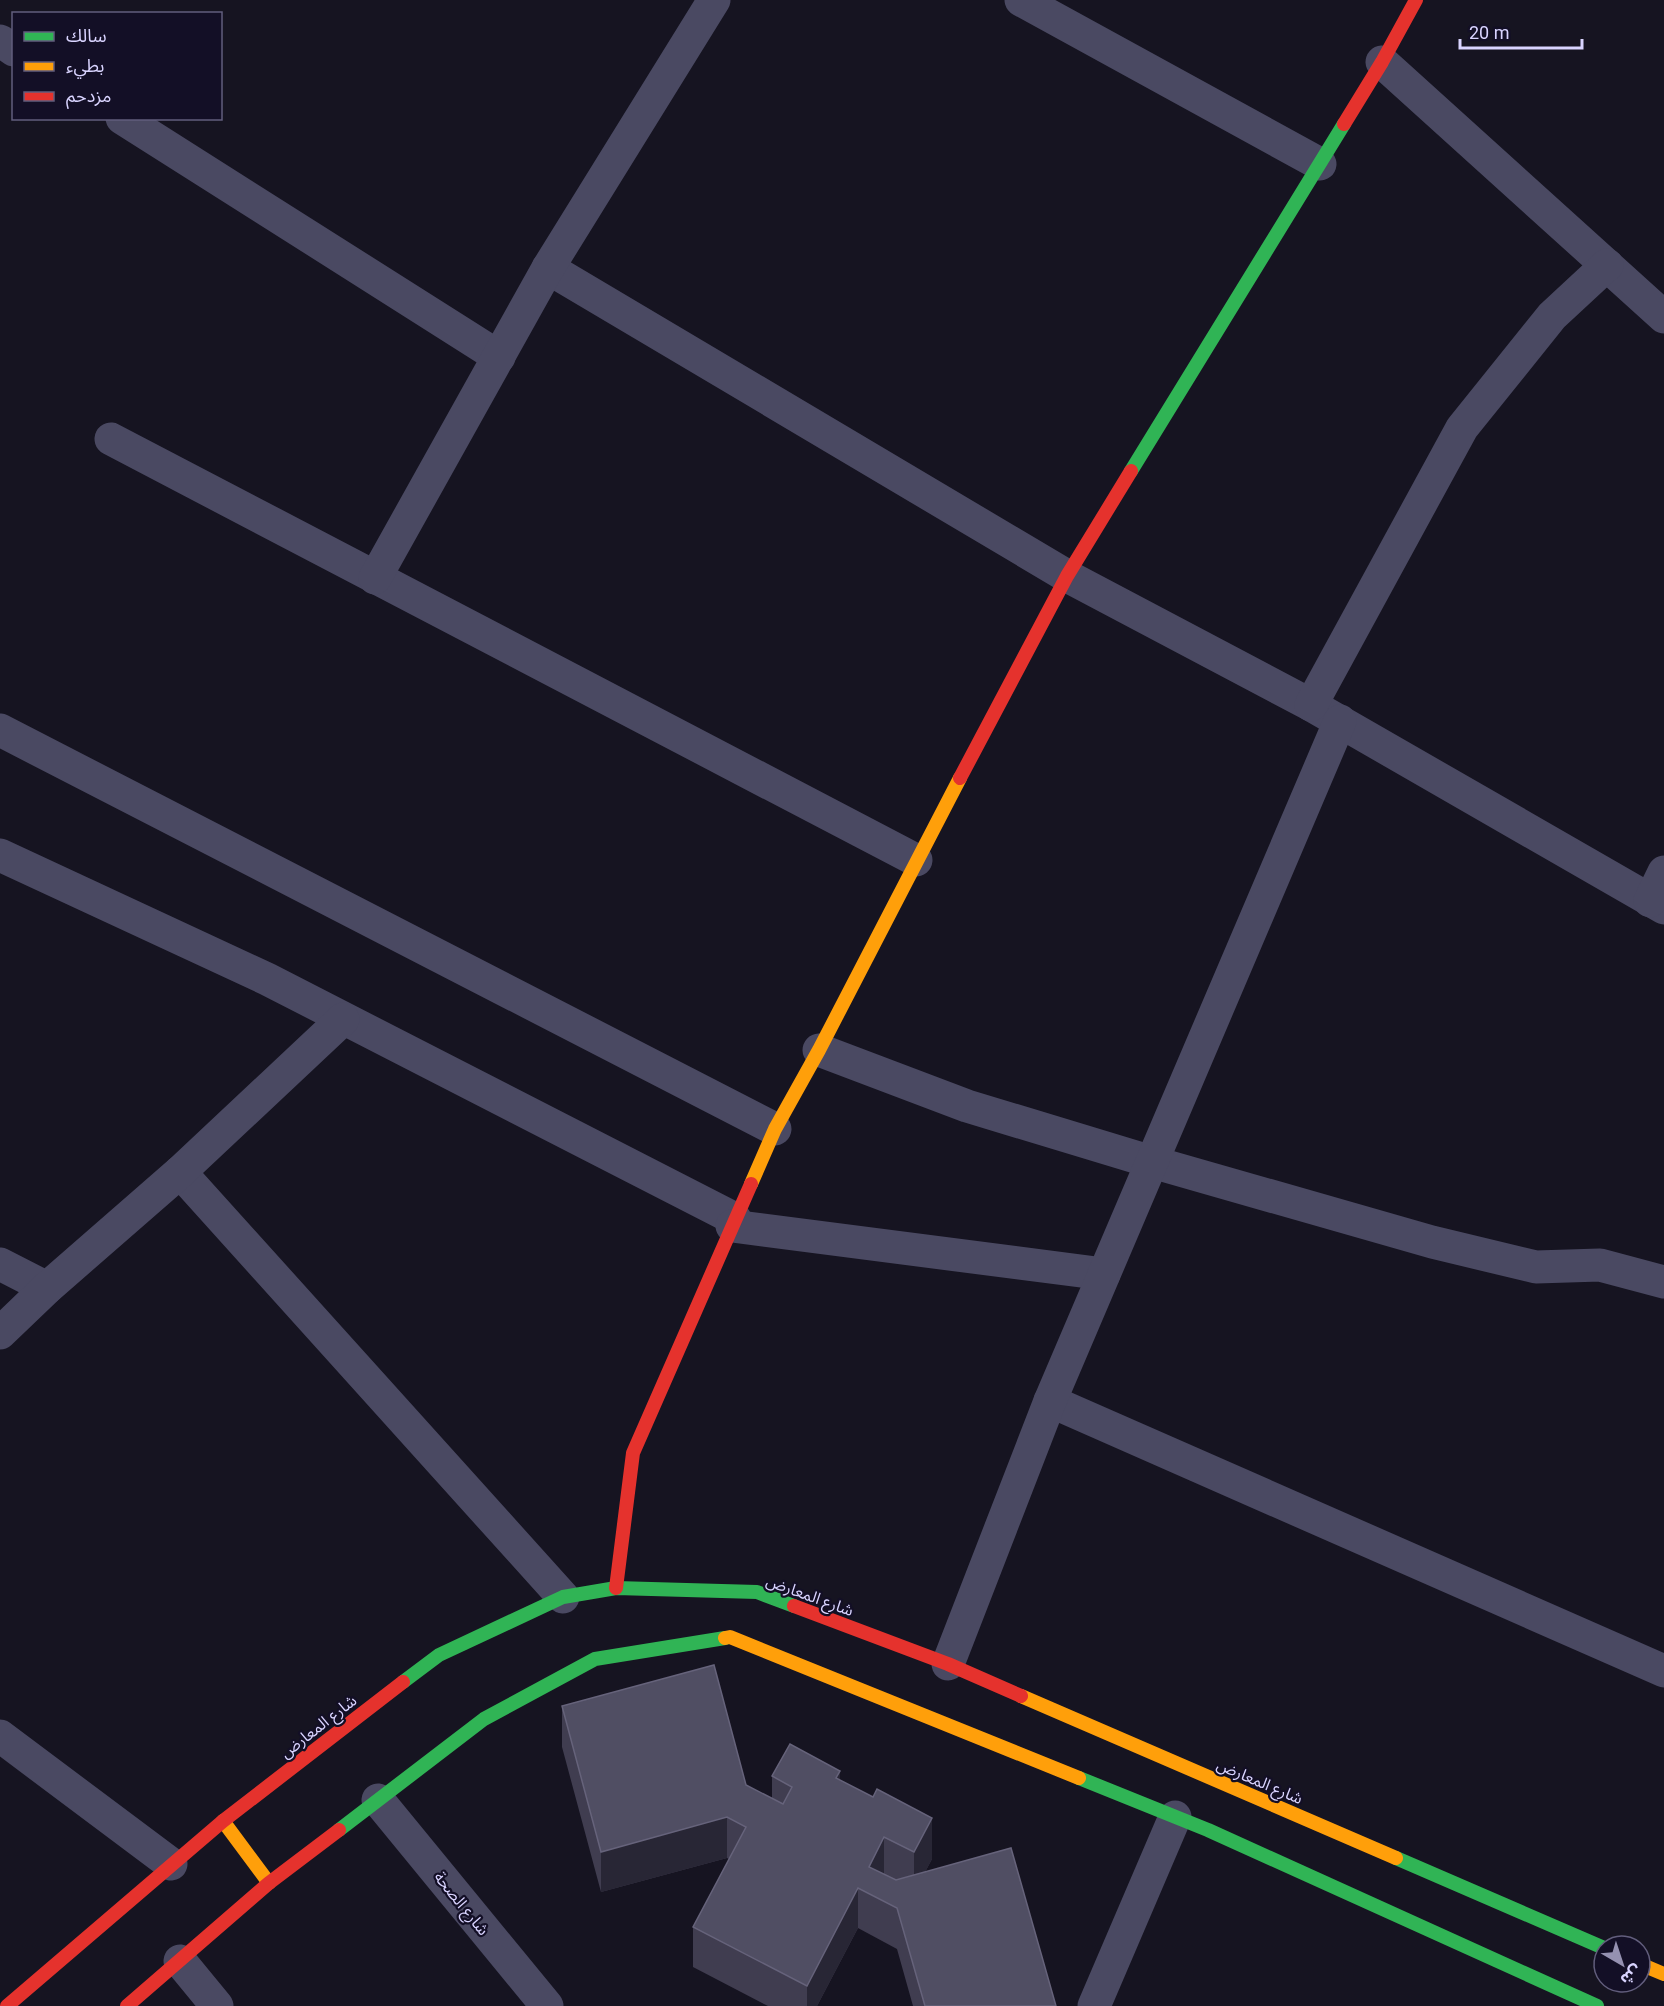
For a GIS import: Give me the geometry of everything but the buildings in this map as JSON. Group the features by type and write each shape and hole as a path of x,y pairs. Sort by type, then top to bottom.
{"street":[{"path":"375,578 549,268 714,0"},
{"path":"1021,0 1320,164"},
{"path":"616,1588 633,1453 769,1142 1067,576 1382,62 1416,0"},
{"path":"1382,62 1664,317"},
{"path":"125,120 499,357"},
{"path":"1311,705 1461,428 1552,316 1607,265"},
{"path":"549,268 1067,576 1340,721 1657,905 1664,872"},
{"path":"111,439 916,860"},
{"path":"948,1664 1050,1401 1340,721"},
{"path":"0,730 769,1142"},
{"path":"0,855 267,979 736,1218 1109,1262"},
{"path":"0,1333 47,1288 180,1173 343,1018"},
{"path":"819,1050 967,1106 1152,1162 1432,1242 1536,1267 1600,1265 1664,1282"},
{"path":"180,1173 563,1597"},
{"path":"0,1264 47,1288"},
{"path":"1050,1401 1664,1671"},
{"name":"شارع المعارض","path":"7,2006 223,1821 439,1655 563,1597 616,1588 756,1592 948,1664 1592,1943"},
{"path":"126,2006 269,1883 484,1719 595,1659 730,1637 1175,1817 1597,2006"},
{"path":"0,1736 171,1864"},
{"name":"شارع الصحة","path":"378,1800 547,2006"},
{"path":"1094,2006 1175,1817"},
{"path":"223,1821 269,1883"},
{"path":"180,1961 218,2006"}],"traffic: fast":[{"path":"1131,471 1344,124"},
{"path":"403,1682 439,1655 563,1597 616,1588 757,1592 794,1606"},
{"path":"339,1830 484,1719 595,1659 725,1638"},
{"path":"1079,1778 1208,1830 1597,2006"},
{"path":"1396,1858 1592,1943"}],"traffic: slow":[{"path":"751,1184 775,1129 819,1050 960,778"},
{"path":"725,1638 730,1637 1079,1778"},
{"path":"1021,1696 1396,1858"},
{"path":"223,1821 269,1883"},
{"path":"1652,1969 1664,1974"}],"traffic: jam":[{"path":"1344,124 1416,0"},
{"path":"960,778 1067,576 1131,471"},
{"path":"616,1588 633,1453 751,1184"},
{"path":"794,1606 948,1664 1021,1696"},
{"path":"7,2006 223,1821 403,1682"},
{"path":"127,2006 269,1883 339,1830"}]}
